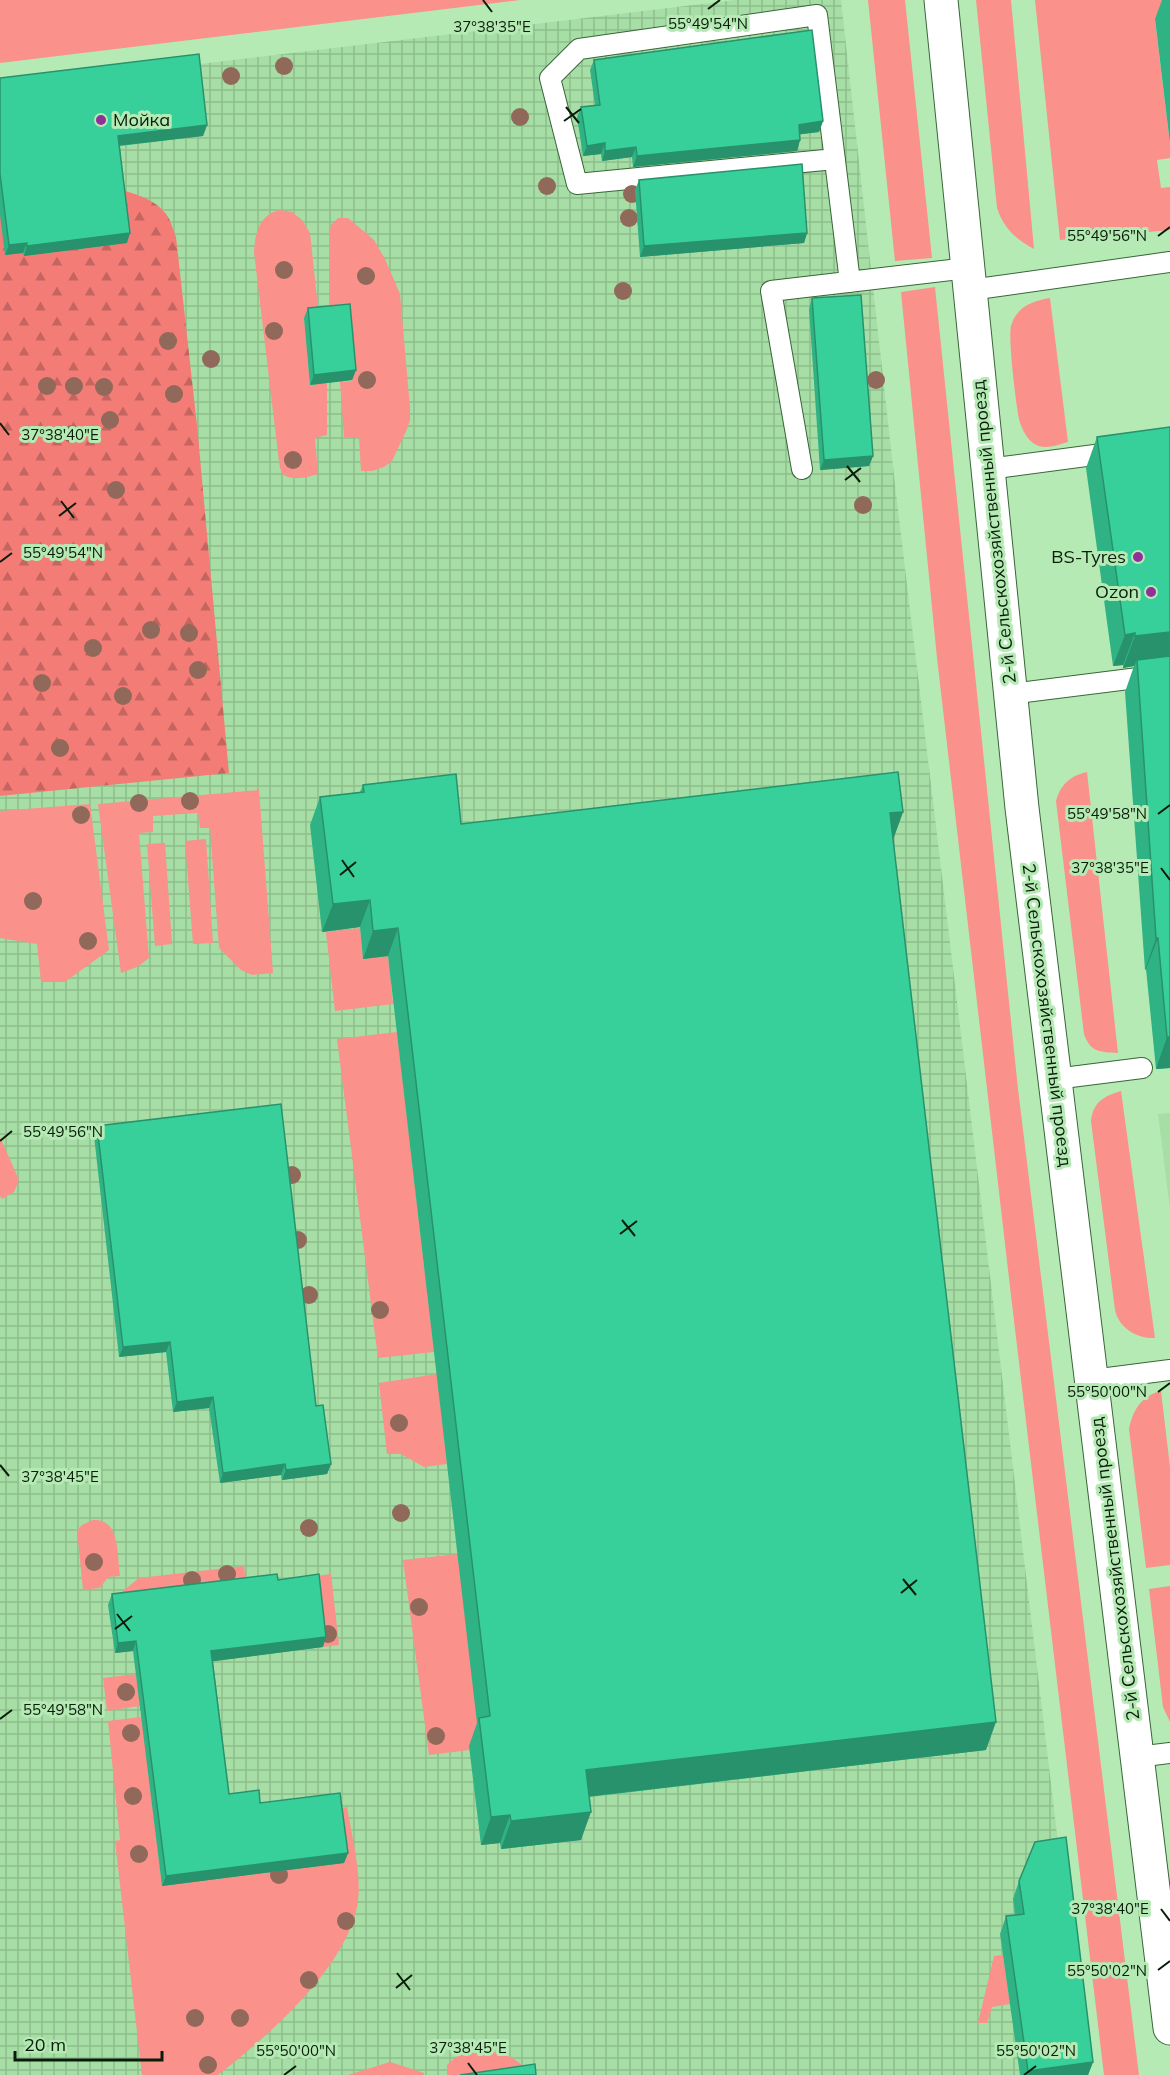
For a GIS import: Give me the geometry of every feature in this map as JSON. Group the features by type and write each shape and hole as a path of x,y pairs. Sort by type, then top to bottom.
{"street":[{"name":"2-й Сельскохозяйственный проезд","path":"941,0 1022,808 1170,2028"}],"lane":[{"path":"835,159 577,184 550,78 579,49 817,15 835,159 850,282"},
{"path":"802,469 771,291 850,282 969,279 1170,262"},
{"path":"988,469 1170,445"},
{"path":"1010,694 1170,674"},
{"path":"1055,1079 1142,1068"},
{"path":"1092,1380 1170,1370"},
{"path":"1137,1757 1170,1753"}],"shaded area":[{"path":"0,0 520,0 0,63"},
{"path":"735,0 841,0 896,493 1086,2075 0,2075 0,88"},
{"path":"868,0 905,0 932,258 895,261"},
{"path":"976,0 1011,0 1034,249 1011,233 997,208"},
{"path":"1035,0 1170,0 1155,20 1170,145 1170,158 1157,160 1161,188 1170,187 1170,230 1060,240"},
{"path":"281,210 292,212 302,220 310,233 319,317 304,318 310,385 327,383 327,435 315,438 318,474 299,478 285,476 280,468 254,252 257,231 263,220 268,215"},
{"path":"338,218 348,218 374,240 400,294 410,420 392,461 372,471 361,471 359,437 344,437 340,382 352,381 346,315 330,316 329,233 331,225"},
{"path":"935,287 1018,1089 1139,2075 1104,2075 937,658 901,292"},
{"path":"1050,298 1068,442 1041,447 1030,441 1020,422 1010,333 1015,317 1023,308"},
{"path":"1087,772 1118,1053 1093,1048 1084,1034 1056,801 1067,782"},
{"path":"259,790 273,973 252,975 241,970 219,948 210,828 200,828 198,813 153,816 153,832 139,833 149,958 137,967 121,973 98,804"},
{"path":"90,804 109,950 65,982 41,982 37,944 0,938 0,811"},
{"path":"206,839 213,943 193,944 185,841"},
{"path":"165,843 172,944 155,946 147,844"},
{"path":"360,928 363,959 388,956 393,1004 335,1011 326,932"},
{"path":"397,1032 434,1352 378,1358 337,1039"},
{"path":"1121,1091 1155,1338 1142,1337 1130,1331 1120,1322 1115,1310 1091,1121 1094,1109 1100,1101"},
{"path":"1170,1113 1170,1209 1158,1114"},
{"path":"0,1137 19,1180 14,1192 2,1199 0,1196"},
{"path":"437,1374 447,1464 424,1467 401,1454 387,1454 379,1383"},
{"path":"1161,1391 1170,1467 1170,1565 1146,1568 1129,1429 1133,1416 1143,1400"},
{"path":"93,1520 109,1525 113,1532 118,1549 120,1576 108,1577 100,1588 83,1590 77,1530"},
{"path":"458,1554 480,1744 470,1750 429,1755 403,1560"},
{"path":"244,1566 247,1588 112,1600 139,1578"},
{"path":"331,1574 339,1645 323,1647 315,1586 309,1577"},
{"path":"1170,1586 1170,1722 1163,1707 1149,1589"},
{"path":"136,1674 140,1706 107,1711 103,1678"},
{"path":"142,1717 162,1886 337,1809 347,1807 359,1883 357,1907 349,1931 337,1954 301,2000 259,2042 218,2075 142,2075 115,1841 120,1840 108,1721"},
{"path":"1003,1955 1010,2004 992,2007 987,2023 978,2023 994,1956"},
{"path":"482,2049 515,2059 524,2068 526,2075 447,2075 447,2065 456,2057"},
{"path":"390,2062 424,2073 424,2075 348,2075"}],"green space":[{"path":"109,187 140,196 161,208 168,216 176,237 197,425 229,773 0,796 0,195"}],"building":[{"path":"812,30 823,121 799,125 800,140 637,156 636,147 605,151 605,143 587,146 581,107 600,105 594,60"},
{"path":"199,54 207,125 118,136 130,233 27,246 27,243 9,245 0,174 0,78"},
{"path":"802,164 807,233 644,246 639,180"},
{"path":"861,295 873,456 824,460 812,298"},
{"path":"350,304 356,370 314,375 308,308"},
{"path":"1170,427 1170,632 1125,635 1097,437"},
{"path":"1170,656 1170,1037 1167,1037 1158,938 1156,938 1137,660"},
{"path":"898,772 903,812 890,813 996,1722 586,1770 591,1812 511,1821 510,1815 491,1817 479,1718 490,1716 398,928 373,931 370,900 333,904 320,797 364,792 363,785 456,774 461,824"},
{"path":"281,1104 316,1406 323,1405 331,1464 286,1470 285,1464 223,1473 213,1397 177,1402 170,1342 123,1347 97,1126"},
{"path":"277,1574 278,1580 319,1574 326,1637 211,1651 229,1794 259,1790 260,1803 340,1793 348,1853 166,1876 136,1641 118,1643 112,1594"},
{"path":"1066,1837 1093,2062 1028,2071 1006,1916 1024,1914 1019,1881 1035,1842"},
{"path":"535,2064 536,2075 460,2075"}],"place":[{"name":"Мойка","path":"101,120"},
{"name":"BS-Tyres","path":"1138,557"},
{"name":"Ozon","path":"1151,592"}]}
